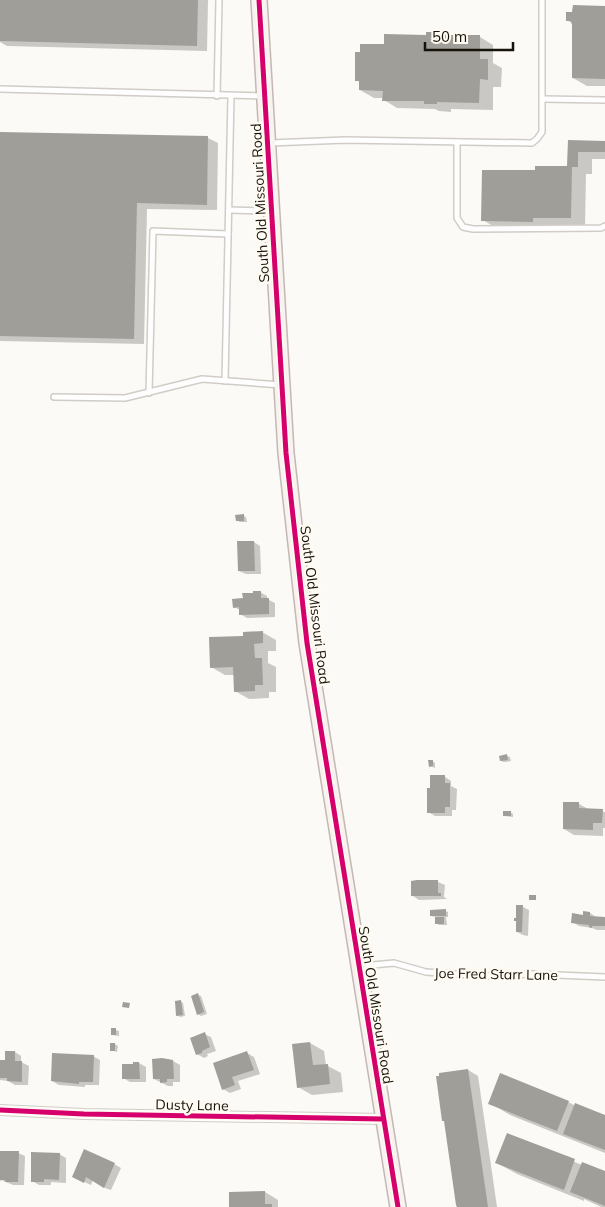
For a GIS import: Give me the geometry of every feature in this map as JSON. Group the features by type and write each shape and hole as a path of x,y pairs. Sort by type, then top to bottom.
{"main road":[{"name":"South Old Missouri Road","path":"259,0 286,453 307,643 398,1207"}],"street":[{"name":"Dusty Lane","path":"0,1110 84,1114 383,1119"}],"lane":[{"path":"217,96 219,0"},
{"path":"268,144 344,140 532,143 542,132 542,0"},
{"path":"0,89 265,96"},
{"path":"225,381 231,96"},
{"path":"542,99 605,100"},
{"path":"457,142 457,218 463,227 601,228 605,226"},
{"path":"229,210 271,210"},
{"path":"149,392 153,232 228,234"},
{"path":"54,397 126,398 202,379 282,385"},
{"name":"Joe Fred Starr Lane","path":"359,966 394,963 426,972 483,976 533,974 605,976"}],"building":[{"path":"0,0 198,0 197,46 0,41"},
{"path":"573,5 605,6 605,79 572,78 572,25 571,21 566,21 566,12 572,12"},
{"path":"426,32 438,32 438,35 480,35 480,59 488,59 488,80 480,79 479,103 437,102 437,104 424,104 424,101 382,101 383,91 359,90 359,81 355,81 355,52 360,52 360,44 384,44 384,34 426,35"},
{"path":"0,132 208,136 207,205 137,203 134,339 0,336"},
{"path":"568,140 605,141 605,152 578,152 578,167 572,167 571,218 533,218 533,222 481,221 482,170 535,170 535,166 567,166"},
{"path":"244,514 244,521 236,521 235,515"},
{"path":"237,541 254,541 255,571 238,571"},
{"path":"253,591 261,591 261,598 269,598 269,614 239,615 239,607 233,608 232,599 243,598 242,593 253,593"},
{"path":"263,631 263,643 254,644 255,658 262,658 263,685 255,685 255,691 234,692 233,667 210,668 209,637 243,636 243,632"},
{"path":"507,754 508,760 500,761 499,756"},
{"path":"428,760 433,760 433,766 429,767"},
{"path":"430,775 445,775 445,783 450,783 450,807 445,807 445,813 427,813 427,788 430,788"},
{"path":"563,802 579,802 579,808 603,809 602,823 593,823 593,830 563,829"},
{"path":"503,811 511,811 511,816 503,816"},
{"path":"438,880 438,893 441,893 441,896 411,896 411,881"},
{"path":"529,895 536,895 536,900 529,900"},
{"path":"516,905 523,905 522,932 516,932 516,921 514,921 514,918 516,918"},
{"path":"446,909 446,916 430,916 430,910"},
{"path":"583,911 590,912 590,916 605,917 605,926 592,926 592,928 589,925 571,923 572,913 583,915"},
{"path":"435,917 444,917 444,924 435,924"},
{"path":"198,993 204,1012 197,1015 191,996"},
{"path":"181,1000 183,1015 176,1016 175,1001"},
{"path":"123,1002 130,1003 129,1008 122,1007"},
{"path":"111,1028 116,1028 116,1035 111,1035"},
{"path":"205,1032 210,1047 196,1055 190,1038"},
{"path":"310,1042 313,1065 328,1064 330,1084 297,1088 292,1044"},
{"path":"110,1043 115,1043 115,1051 110,1051"},
{"path":"5,1051 15,1051 15,1061 22,1061 22,1082 7,1081 7,1078 0,1078 0,1060 5,1060"},
{"path":"247,1051 254,1070 232,1077 235,1085 222,1090 213,1063"},
{"path":"52,1053 94,1055 93,1082 79,1082 79,1084 51,1081"},
{"path":"152,1059 173,1060 174,1079 167,1079 167,1082 160,1083 160,1079 153,1079"},
{"path":"133,1062 139,1062 140,1079 122,1079 122,1064 133,1064"},
{"path":"468,1069 488,1207 457,1207 444,1121 442,1121 436,1076 439,1076 439,1073"},
{"path":"500,1073 569,1101 557,1131 488,1104"},
{"path":"575,1103 605,1115 605,1150 563,1134"},
{"path":"507,1133 575,1159 564,1190 495,1163"},
{"path":"84,1149 115,1163 104,1188 86,1177 84,1183 72,1177"},
{"path":"0,1151 19,1151 18,1182 0,1180"},
{"path":"31,1152 60,1153 59,1180 44,1179 44,1182 31,1182"},
{"path":"582,1162 605,1171 605,1206 570,1192"},
{"path":"265,1191 265,1204 272,1204 272,1207 229,1207 229,1192"}],"cycle path":[{"path":"259,0 286,453 307,643 398,1207"},
{"path":"0,1110 84,1114 383,1119"}]}
